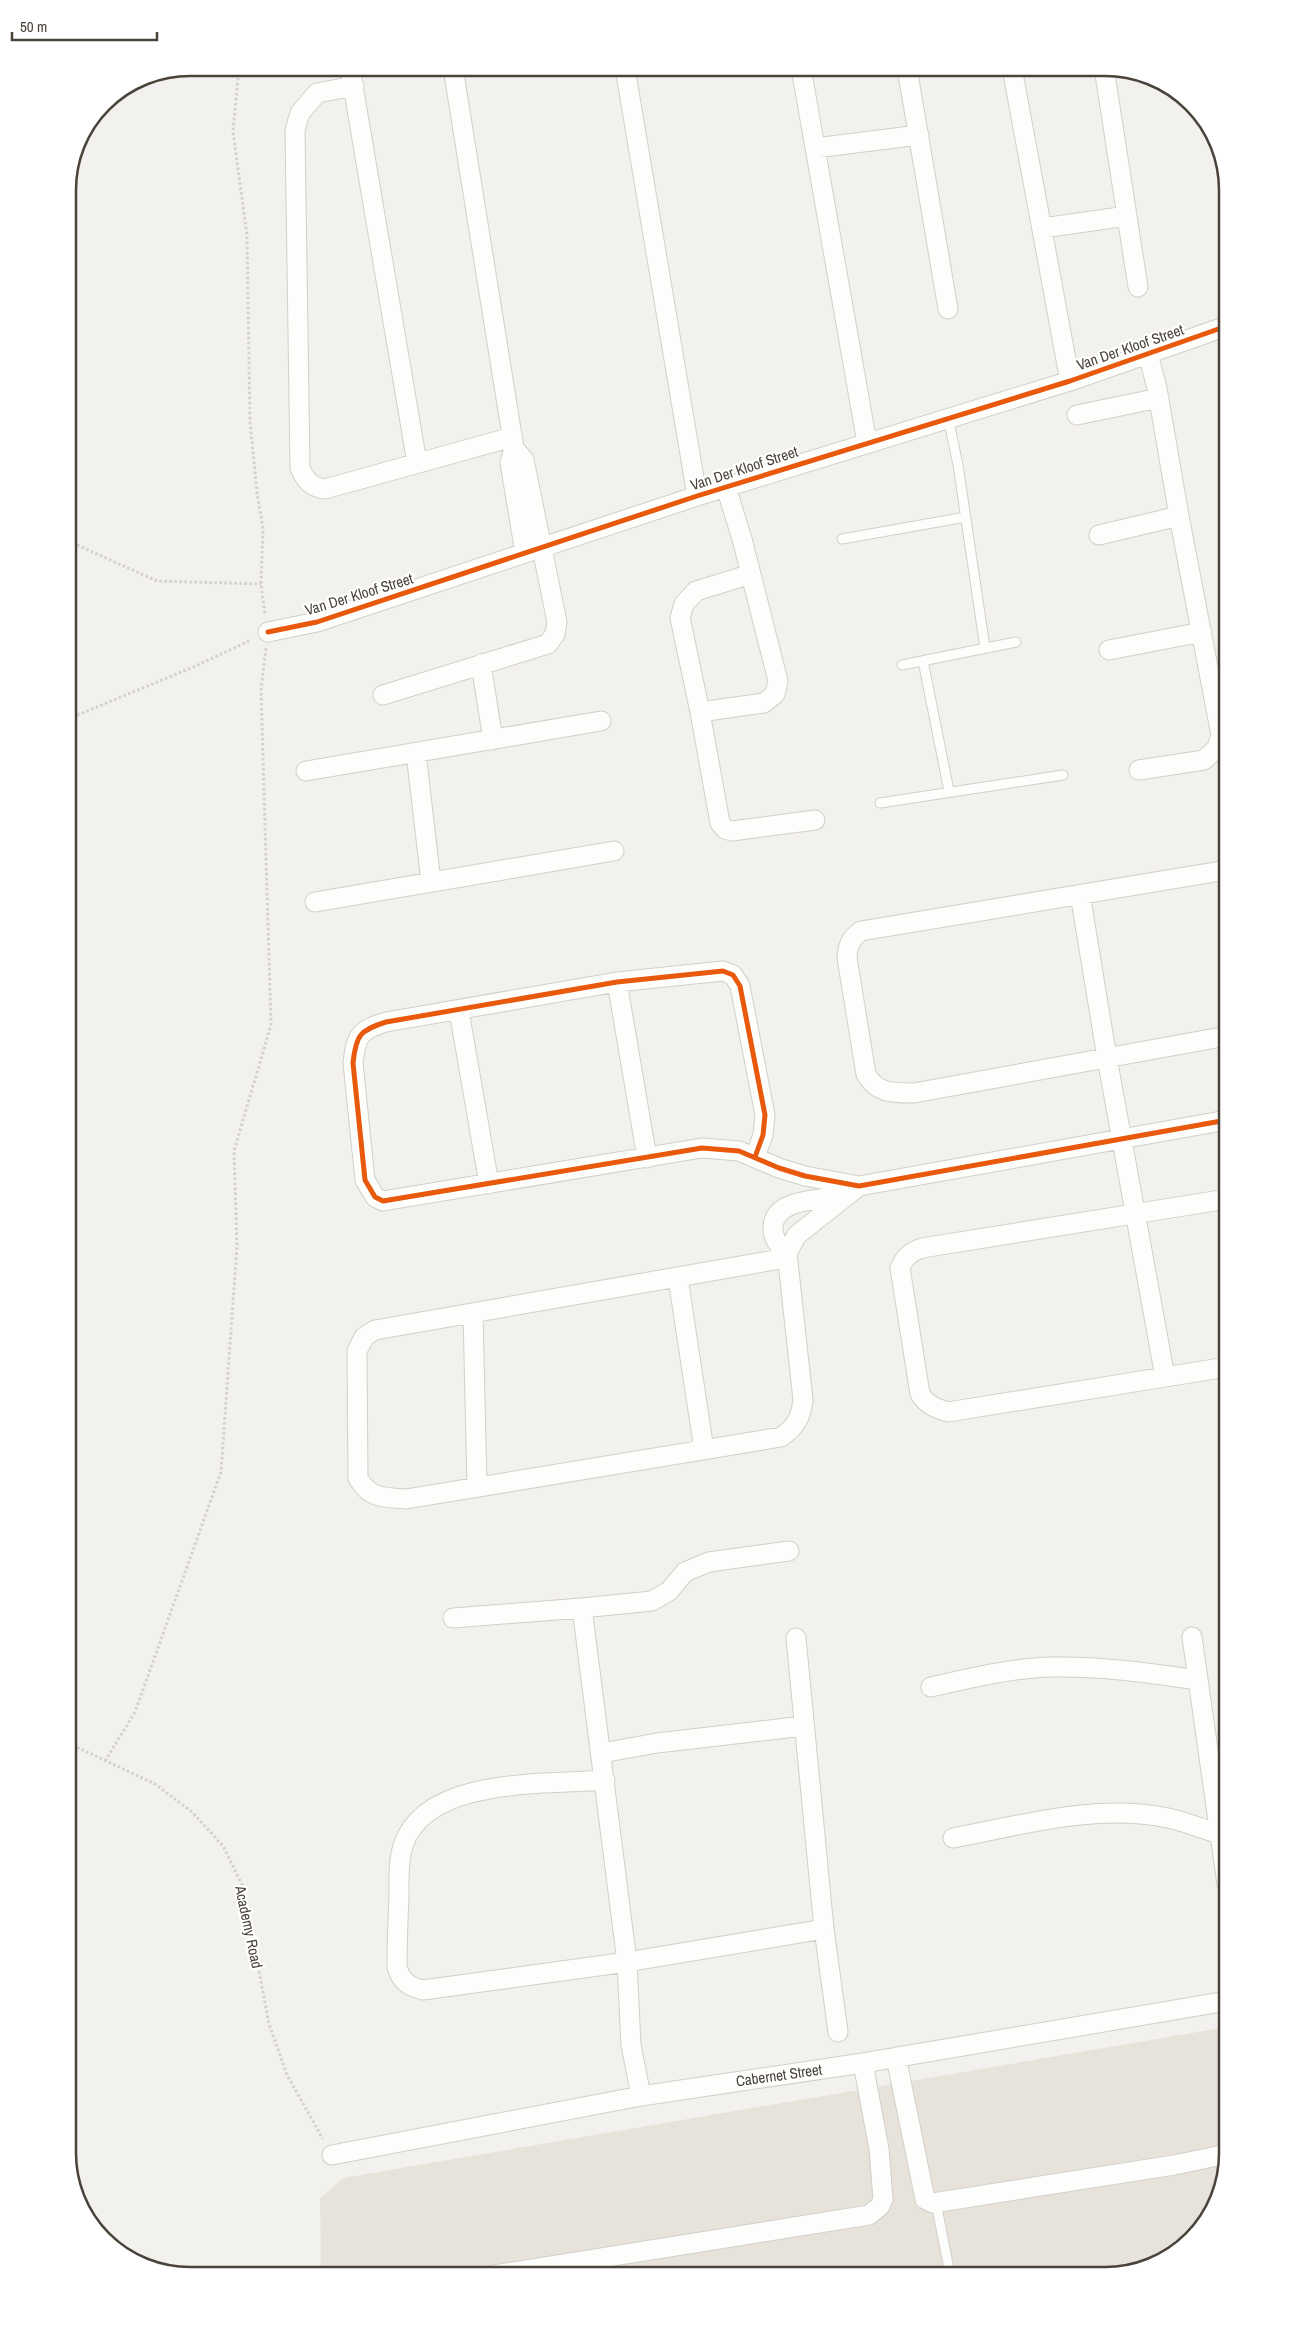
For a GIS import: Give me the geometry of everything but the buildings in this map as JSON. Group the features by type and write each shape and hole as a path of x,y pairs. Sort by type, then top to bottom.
{"street":[{"path":"383,695 548,644 555,634 557,622 533,550 526,512 524,460 513,442 454,76"},
{"path":"626,76 697,496"},
{"path":"802,76 867,443"},
{"path":"908,76 948,309"},
{"path":"1014,76 1070,381"},
{"path":"1105,76 1138,287"},
{"path":"416,463 352,77 317,93 300,114 295,130 300,468 309,484 325,489 416,463 513,442"},
{"path":"815,148 918,135"},
{"path":"1043,228 1126,216"},
{"name":"Van Der Kloof Street","path":"268,632 317,622 697,496 948,417 1070,381 1219,329"},
{"path":"1148,354 1159,398 1179,516 1219,723"},
{"path":"1078,415 1159,398"},
{"path":"700,712 764,703 775,694 778,681 726,488"},
{"path":"1099,535 1179,516"},
{"path":"750,574 696,591 684,604 680,618 700,712 720,823 725,829 732,831 815,820"},
{"path":"1109,650 1202,632"},
{"path":"481,664 493,740"},
{"path":"306,771 600,722"},
{"path":"1139,770 1204,760 1217,748 1219,741"},
{"path":"416,753 431,882"},
{"path":"315,902 614,851"},
{"path":"1219,871 861,931 853,937 848,945 847,958 866,1074 871,1084 878,1089 892,1093 914,1093 1219,1038"},
{"path":"1080,894 1107,1058 1165,1377"},
{"path":"755,1157 763,1135 765,1115 740,986 733,975 723,971 617,982 485,1004 459,1011 386,1022 367,1028 359,1036 354,1048 353,1063 365,1180 376,1197 384,1201 702,1148 724,1149 755,1157 779,1168 852,1191"},
{"path":"617,982 647,1158"},
{"path":"459,1011 489,1184"},
{"path":"852,1191 797,1235 786,1255 678,1278 375,1330 364,1337 357,1351 358,1478 364,1489 379,1497 406,1499 781,1437 792,1430 801,1415 803,1400 786,1255 776,1243 772,1232 773,1218 778,1211 789,1205 852,1191 1122,1137 1219,1121"},
{"path":"1219,1200 1136,1212 922,1248 911,1252 904,1259 900,1268 920,1394 934,1408 948,1412 1219,1368"},
{"path":"678,1278 704,1450"},
{"path":"473,1313 477,1486"},
{"path":"453,1618 652,1601 669,1592 686,1572 709,1562 788,1552"},
{"path":"582,1608 627,1962 631,2045 641,2096"},
{"path":"1192,1637 1219,1808"},
{"path":"796,1638 824,1929 838,2032"},
{"path":"931,1687 975,1677 1051,1667 1122,1669 1198,1680"},
{"path":"602,1754 656,1743 804,1726"},
{"path":"605,1780 495,1786 471,1791 454,1798 422,1819 410,1831 400,1860 397,1967 399,1974 408,1985 423,1990 627,1962 824,1929"},
{"path":"953,1838 1062,1818 1121,1813 1168,1818 1219,1831"},
{"name":"Cabernet Street","path":"332,2156 641,2096 863,2063 1219,2002"},
{"path":"896,2056 925,2199 936,2203 1164,2167 1219,2156"},
{"path":"544,2267 860,2216 876,2211 883,2199 879,2149 863,2063"}],"lane":[{"path":"948,417 966,517 985,648"},
{"path":"842,539 966,517"},
{"path":"902,665 1016,642"},
{"path":"922,661 949,792"},
{"path":"880,803 1064,775"},
{"path":"936,2203 949,2267"}],"path":[{"path":"105,1761 135,1712 221,1472 237,1246 234,1151 271,1025 261,690 268,632 261,584 263,529 256,493 250,422 247,236 233,131 237,76"},
{"path":"76,545 157,581 261,584"},
{"path":"76,716 198,665 268,632"}],"shaded area":[{"path":"1219,2028 1219,2152 1215,2182 1210,2196 1199,2216 1180,2238 1162,2251 1127,2265 1104,2267 321,2267 320,2198 343,2178"}],"cycle path":[{"path":"268,632 317,622 697,496 1070,381 1219,329"},
{"path":"755,1157 763,1135 765,1115 740,986 733,975 723,971 617,982 386,1022 365,1031 356,1046 353,1063 365,1180 375,1197 383,1201 702,1148 739,1151 779,1168 805,1176 859,1186 1219,1121"}]}
